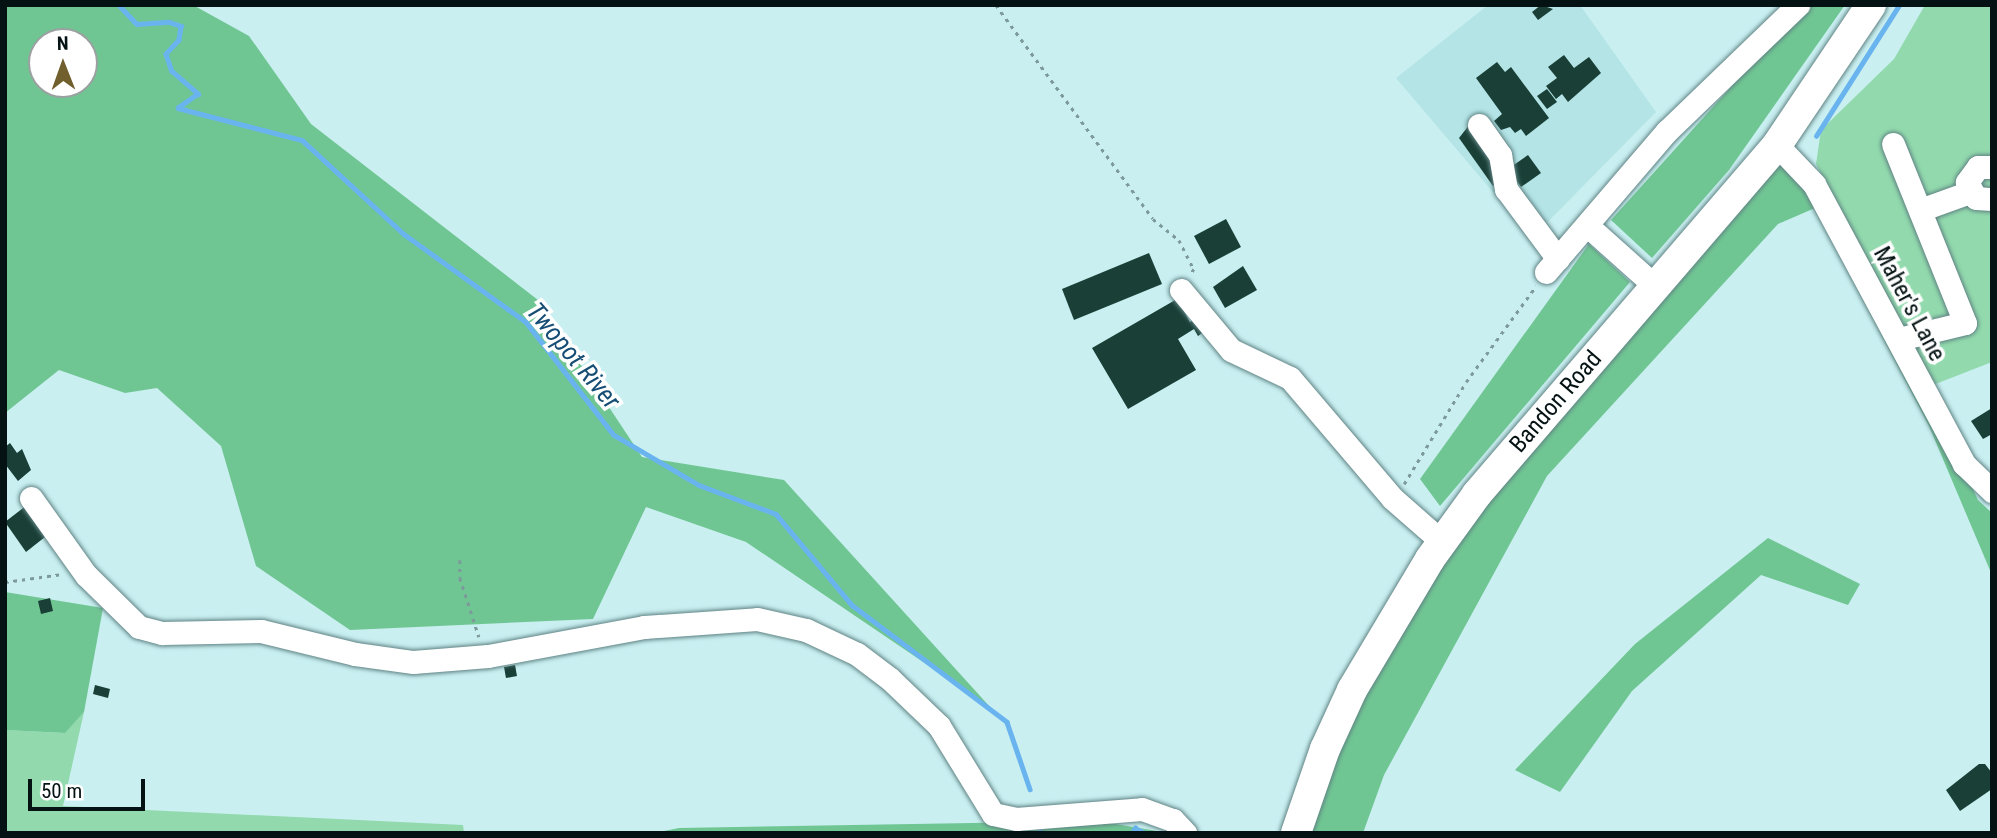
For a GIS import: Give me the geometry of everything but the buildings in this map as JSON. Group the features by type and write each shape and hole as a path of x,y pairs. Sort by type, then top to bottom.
{"main road":[{"name":"Bandon Road","path":"1296,833 1325,749 1352,690 1388,624 1442,542 1522,440 1777,145 1871,5"}],"street":[{"path":"1479,125 1500,155 1506,189 1552,265 1589,227 1667,131 1798,5"},
{"path":"1893,144 1965,323 1899,339"},
{"name":"Maher's Lane","path":"1777,145 1814,184 1964,464 1992,491"},
{"path":"1992,167 1972,170 1967,181 1970,192 1976,198 1992,200"},
{"path":"1920,210 1970,192"},
{"path":"1589,227 1656,287"},
{"path":"1181,290 1231,350 1290,378 1392,498 1442,542"},
{"path":"31,498 86,575 139,627 162,633 238,628 413,662 488,656 710,619 757,620 806,630 857,654 939,726 993,814 1016,819 1142,809 1173,820 1185,833"}],"path":[{"path":"996,5 1153,219 1179,240 1194,269 1181,290"},
{"path":"1402,486 1466,382 1552,265"},
{"path":"460,560 460,578 488,656"},
{"path":"5,582 53,574 86,575"}],"shaded area":[{"path":"1488,5 1580,5 1656,112 1532,238 1396,78"}],"green space":[{"path":"5,5 193,5 249,36 311,124 538,300 642,457 784,480 991,708 746,542 646,507 593,619 350,630 256,566 221,446 157,388 125,393 59,370 5,413"},
{"path":"1805,5 1845,5 1729,170 1652,258 1611,220"},
{"path":"1925,5 1992,5 1992,362 1933,385 1816,164 1821,130 1894,59"},
{"path":"1781,163 1834,197 1978,500 1992,513 1992,575 1929,426 1815,208 1778,224 1547,476 1384,775 1363,833 1310,833 1343,731 1447,550"},
{"path":"1589,244 1630,282 1440,506 1420,479"},
{"path":"1768,538 1860,584 1848,605 1761,575 1632,691 1560,792 1515,770 1635,644"},
{"path":"5,592 103,608 84,712 65,733 5,730"},
{"path":"84,712 63,806 463,825 464,833 5,833 5,730 64,733"},
{"path":"1097,821 1169,833 654,833 679,828"}],"waterway":[{"name":"Twopot River","path":"119,5 137,24 169,22 181,26 179,40 166,54 172,71 198,94 178,108 302,140 404,234 526,322 614,435 699,485 776,514 852,605 1007,722 1030,789"},
{"path":"1816,136 1899,5"},
{"name":"Twopot River","path":"1132,833 1135,828 1145,833"},
{"name":"Twopot River","path":"1040,829 1041,833"}]}
